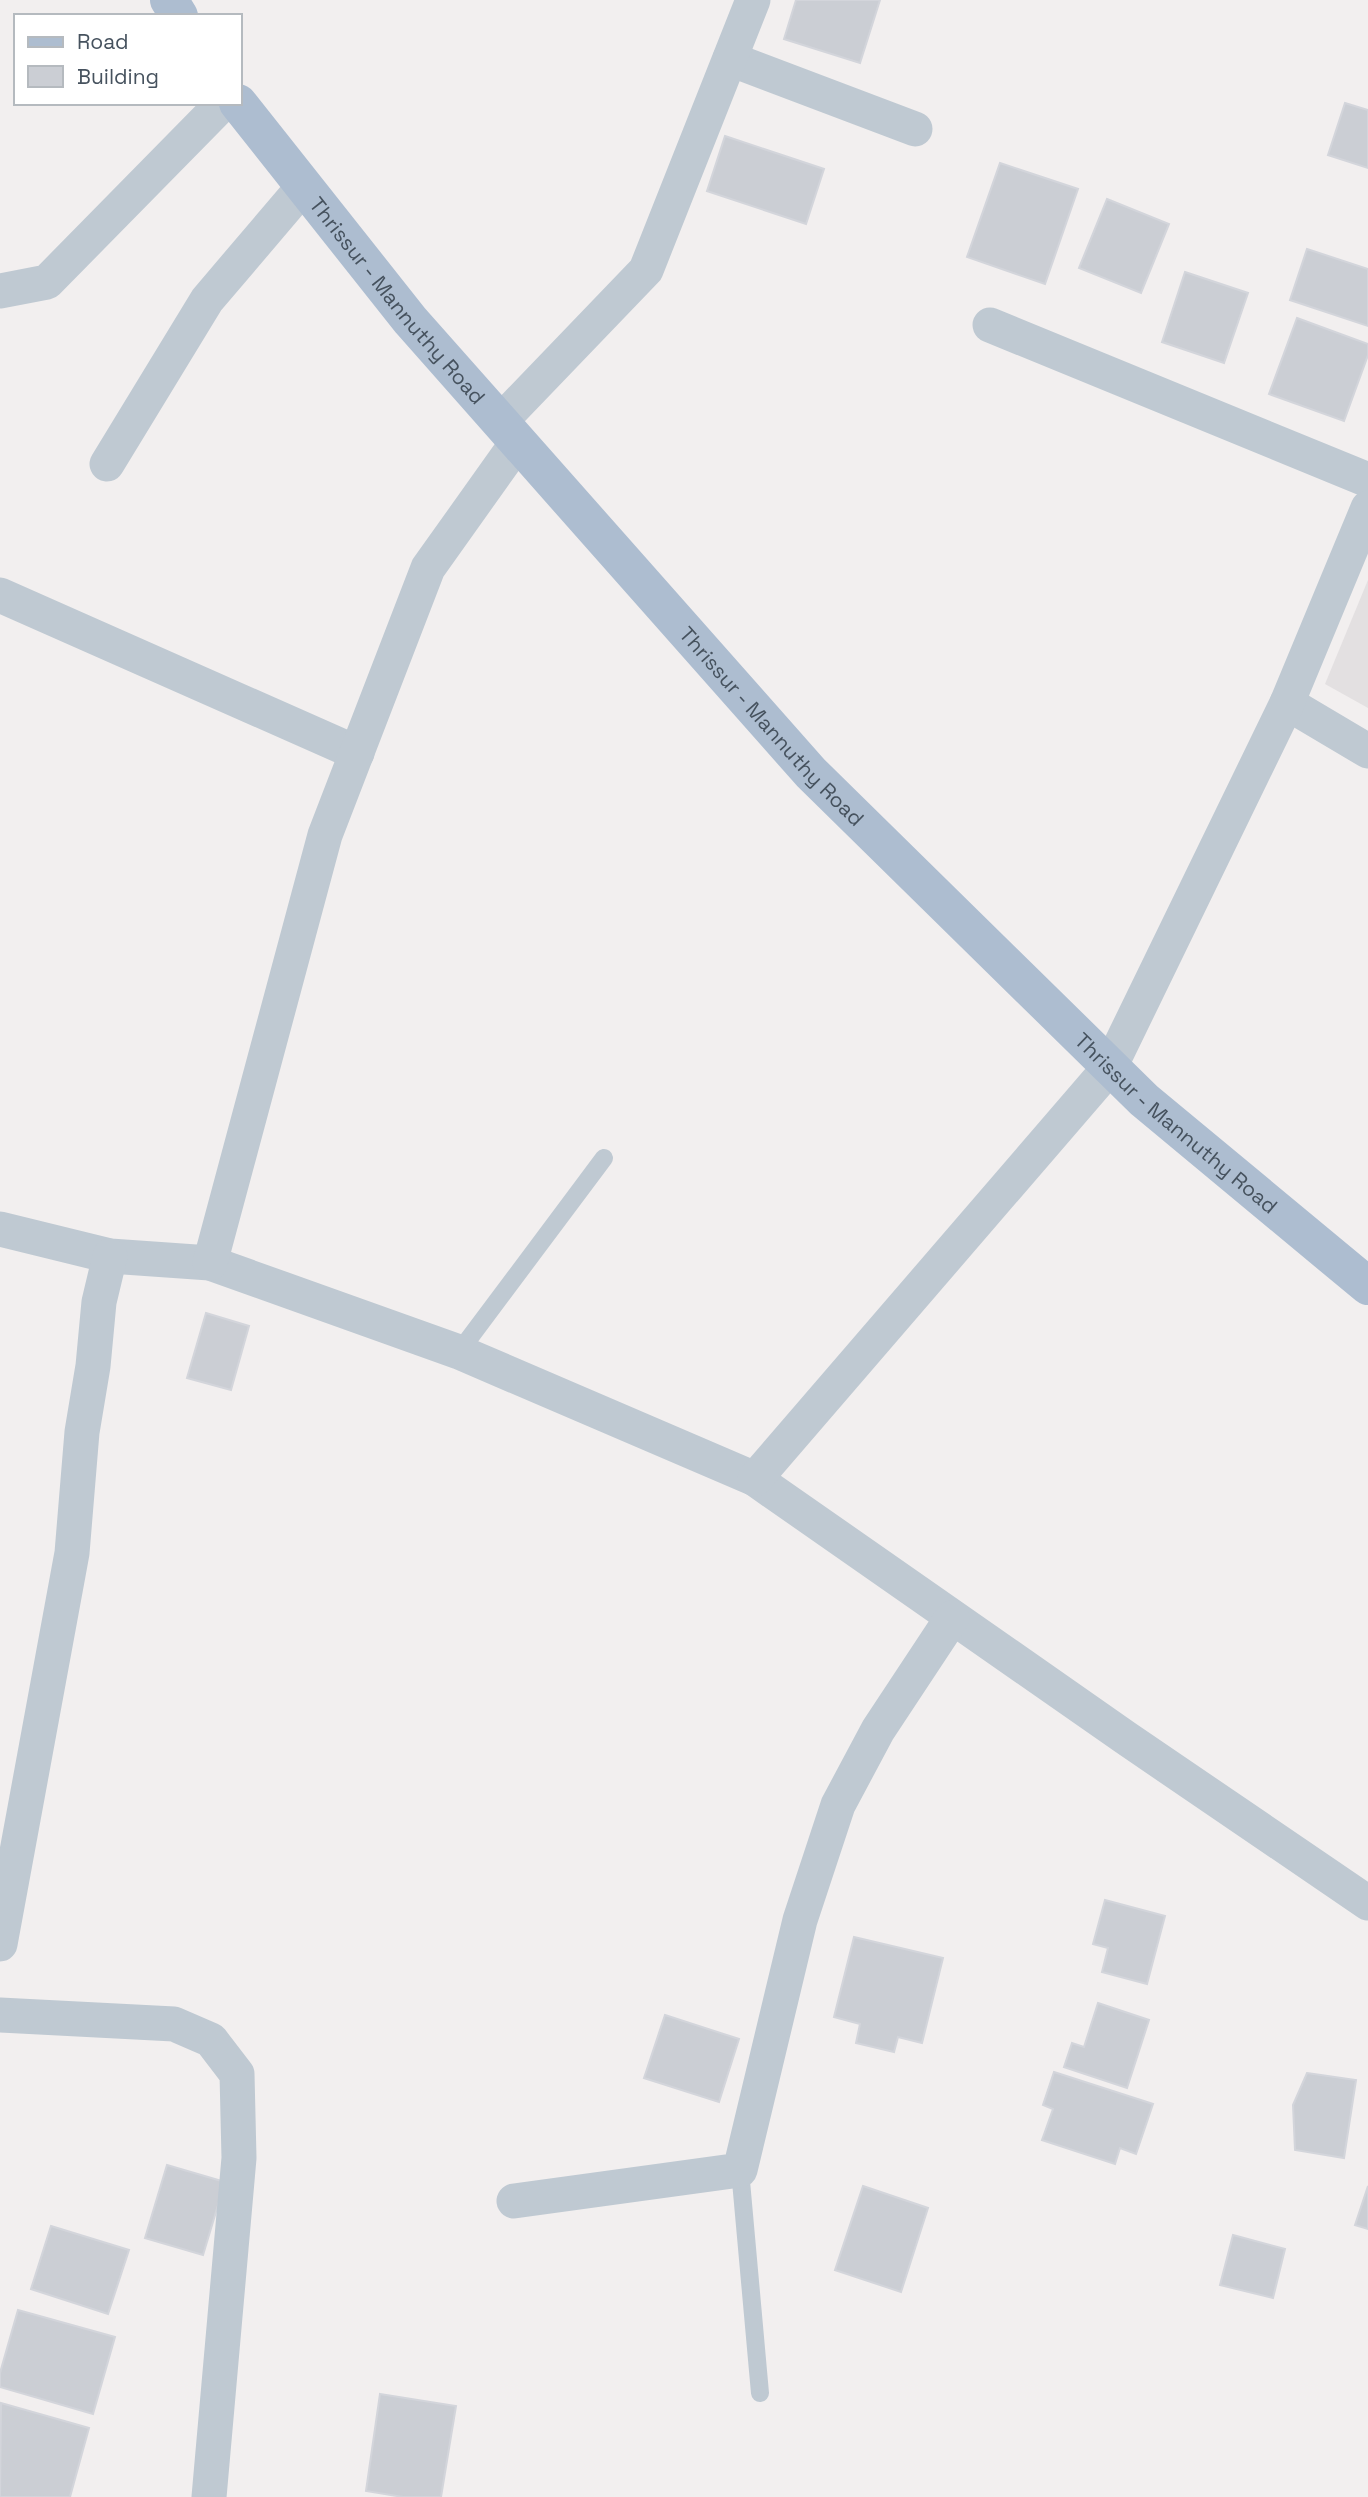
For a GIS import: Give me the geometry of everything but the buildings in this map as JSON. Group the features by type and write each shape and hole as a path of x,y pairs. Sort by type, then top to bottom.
{"main road":[{"name":"Thrissur - Mannuthy Road","path":"240,105 410,320 811,773 1144,1100 1368,1286"}],"street":[{"path":"210,1263 325,835 429,568 509,433 646,270 753,0"},
{"path":"730,59 915,129"},
{"path":"0,291 47,282 221,105"},
{"path":"107,464 207,300 304,186"},
{"path":"990,325 1368,480"},
{"path":"755,1479 1110,1067 1287,703 1368,508"},
{"path":"0,595 357,753"},
{"path":"1287,703 1368,751"},
{"path":"0,1229 110,1256 210,1263 460,1352 755,1479 1368,1903"},
{"path":"0,1944 72,1553 82,1432 93,1366 99,1302 110,1256"},
{"path":"514,2201 740,2170 800,1920 838,1805 878,1730 953,1618"},
{"path":"0,2015 174,2024 211,2040 237,2074 239,2158 209,2497"}],"lane":[{"path":"460,1352 604,1158"},
{"path":"740,2170 760,2393"}],"shaded area":[{"path":"1368,580 1368,708 1325,684"}]}
